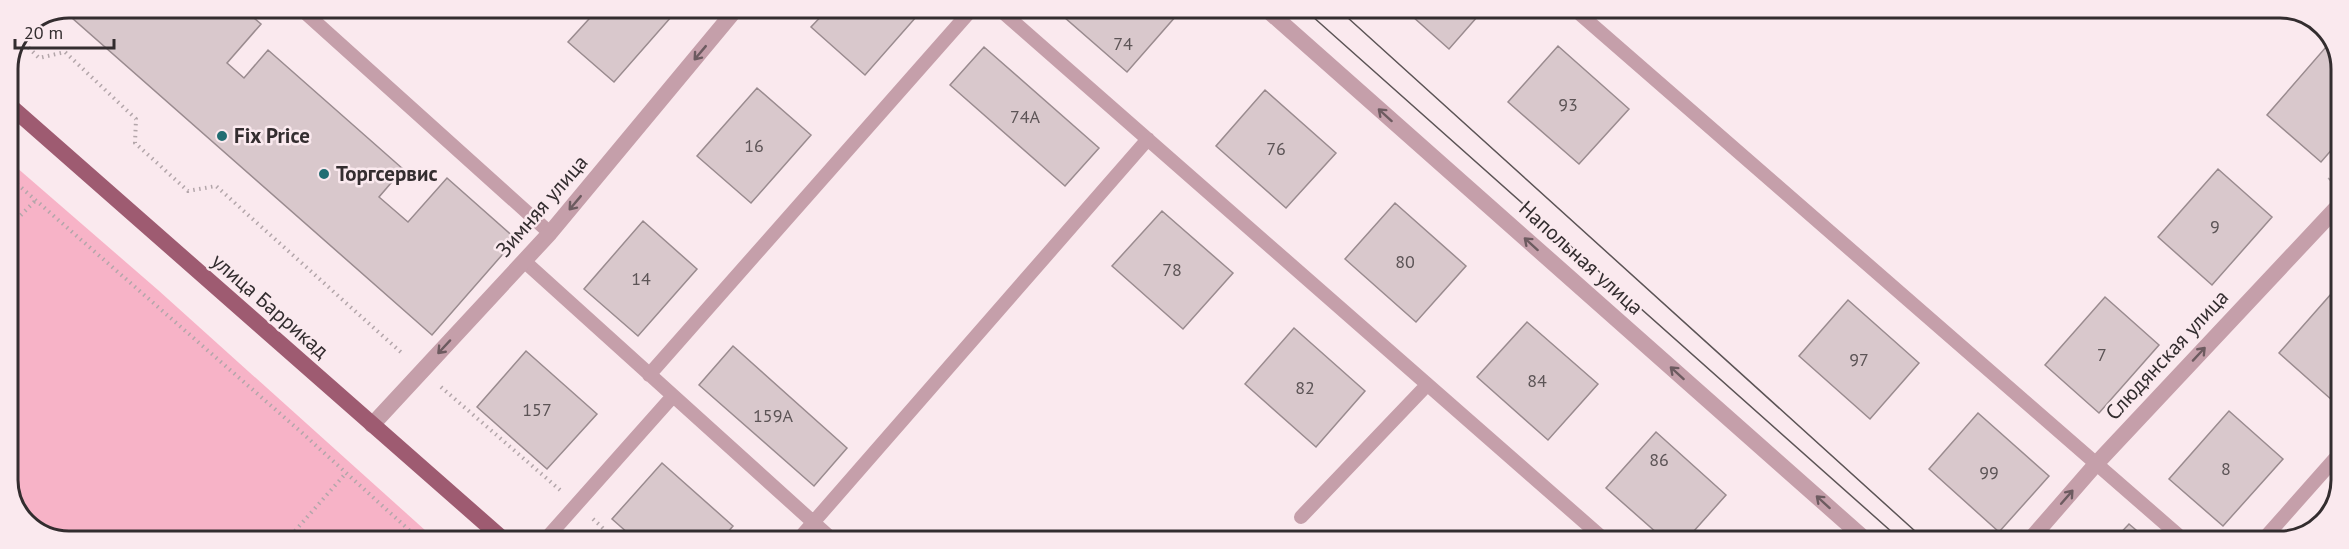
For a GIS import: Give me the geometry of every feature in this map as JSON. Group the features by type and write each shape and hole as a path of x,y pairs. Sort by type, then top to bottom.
{"main road":[{"name":"улица Баррикад","path":"18,113 494,531"}],"street":[{"name":"Зимняя улица","path":"372,425 550,233 729,18"},
{"name":"Напольная улица","path":"1276,18 1856,531"},
{"name":"Слюдянская улица","path":"2038,531 2096,464 2331,214"}],"lane":[{"path":"311,18 550,233"},
{"path":"649,375 964,18"},
{"path":"1009,18 1595,531"},
{"path":"1584,18 2172,531"},
{"path":"806,531 1148,139"},
{"path":"524,261 822,531"},
{"path":"1301,517 1427,385"},
{"path":"552,531 673,396"},
{"path":"2272,531 2331,463"}],"path":[{"path":"25,44 39,58 65,52 136,119 135,143 188,191 216,186 422,371 606,531"},
{"path":"18,185 410,531"},
{"path":"18,218 36,200"},
{"path":"295,531 346,473"}],"shaded area":[{"path":"18,169 158,290 426,531 69,531 53,528 35,518 22,499 18,483"}],"building":[{"name":"Торгсервис","path":"72,18 254,18 261,24 227,63 244,78 268,50 403,169 379,197 408,222 447,178 516,239 432,335"},
{"path":"590,18 670,18 614,82 568,42"},
{"path":"820,18 915,18 865,75 811,27"},
{"path":"1065,18 1174,18 1127,72"},
{"path":"1414,18 1476,18 1449,49"},
{"path":"1558,46 1629,109 1579,164 1508,102"},
{"path":"984,47 1099,148 1065,186 950,85"},
{"path":"2326,47 2331,66 2331,150 2321,162 2267,115"},
{"path":"757,88 811,135 751,203 697,156"},
{"path":"1265,90 1336,153 1286,208 1216,146"},
{"path":"2218,169 2272,217 2212,285 2158,237"},
{"path":"1395,203 1466,266 1416,322 1345,259"},
{"path":"1162,211 1233,273 1183,329 1112,266"},
{"path":"643,221 697,269 638,336 584,289"},
{"path":"2331,294 2331,399 2279,353"},
{"path":"2105,297 2159,345 2099,413 2045,365"},
{"path":"1848,300 1919,363 1870,419 1799,356"},
{"path":"1527,322 1598,384 1548,440 1477,377"},
{"path":"1294,328 1365,391 1316,447 1245,384"},
{"path":"733,346 847,448 814,486 699,385"},
{"path":"526,351 597,414 547,469 477,407"},
{"path":"2229,411 2283,459 2223,526 2169,479"},
{"path":"1978,413 2049,476 1998,531 1929,469"},
{"path":"1656,432 1726,495 1694,531 1655,531 1606,488"},
{"path":"662,463 733,526 729,531 626,531 612,519"},
{"path":"2129,524 2137,531 2122,531"}],"tram line":[{"path":"1314,18 1891,531"},
{"path":"1348,18 1915,531"}],"place":[{"name":"Fix Price","path":"222,136"},
{"name":"Торгсервис","path":"324,174"}]}
